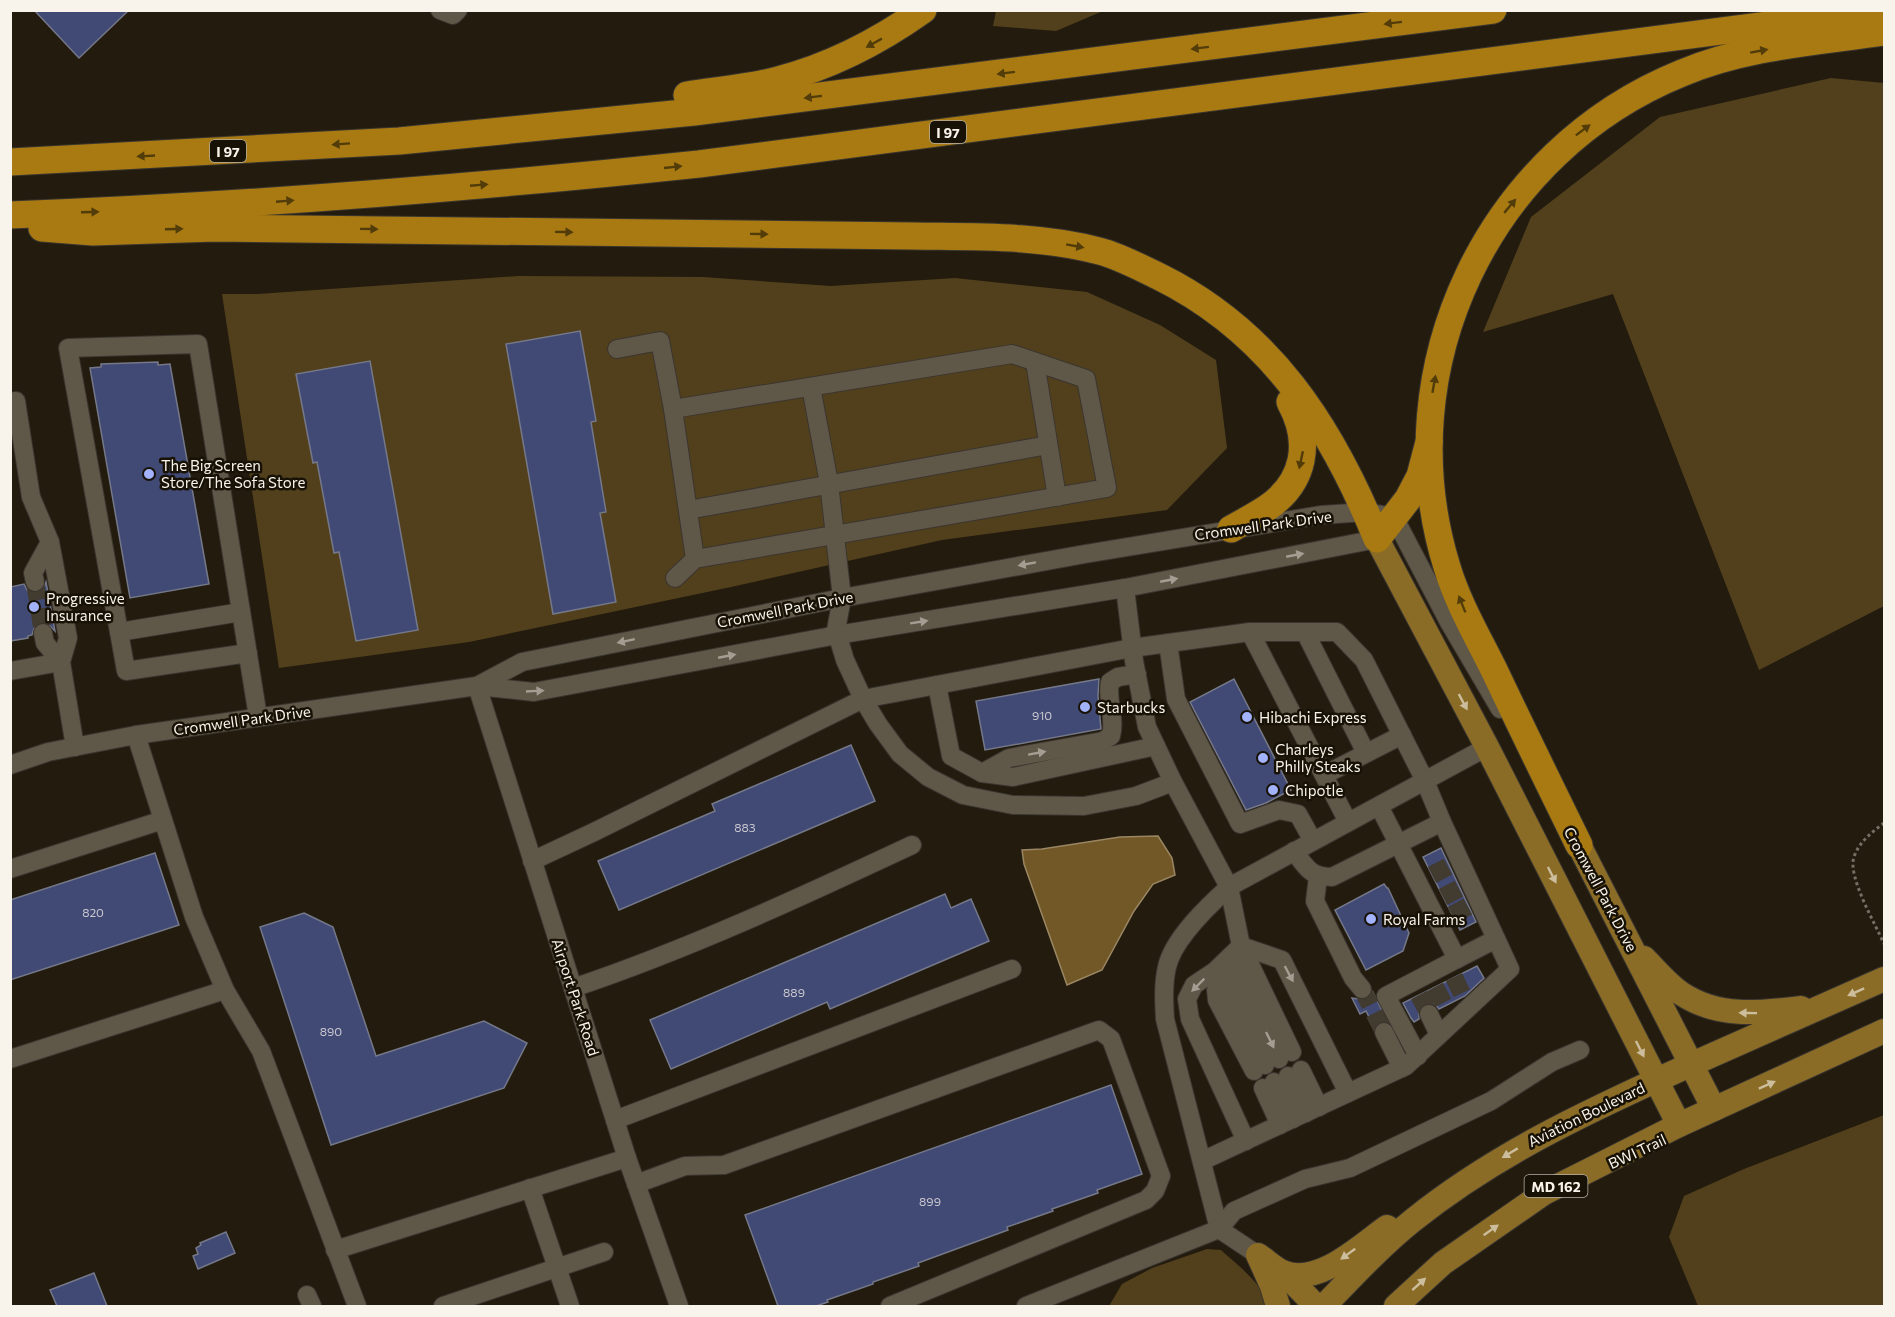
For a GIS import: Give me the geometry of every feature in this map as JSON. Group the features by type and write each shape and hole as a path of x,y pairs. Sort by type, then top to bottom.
{"highway":[{"path":"399,141 776,81 809,71 866,47 892,33 923,10"},
{"name":"I 97","path":"10,162 399,141 694,112 1493,10"},
{"name":"I 97","path":"10,215 266,202 537,181 699,164 1882,10"},
{"path":"1579,845 1466,613 1447,567 1431,484 1429,442 1432,390 1441,346 1456,301 1477,256 1503,215 1566,143 1607,112 1644,90 1712,61 1756,51 1884,32"},
{"path":"10,226 93,232 300,228 1017,238 1100,251 1140,267 1186,290 1227,318 1260,349 1292,384 1313,414 1366,512 1377,539"},
{"path":"1231,530 1268,507 1292,483 1299,469 1303,452 1303,434 1297,414 1260,349"},
{"path":"1377,539 1408,499 1420,476 1429,442"}],"main road":[{"path":"1377,539 1487,747 1679,1125"},
{"name":"Cromwell Park Drive","path":"1579,845 1714,1109"},
{"path":"1631,946 1681,994 1709,1008 1732,1013 1760,1013 1827,1004"},
{"name":"Aviation Boulevard","path":"1324,1306 1359,1269 1412,1221 1469,1179 1546,1132 1691,1064 1884,979"},
{"name":"MD 162","path":"1396,1306 1443,1263 1544,1193 1679,1125 1884,1031"},
{"path":"1284,1273 1300,1276 1317,1274 1333,1266 1404,1215 1469,1179"},
{"path":"1258,1255 1284,1273 1316,1306"},
{"path":"1258,1255 1278,1306"}],"street":[{"path":"440,10 453,15 458,10"},
{"path":"617,349 660,341 673,409 695,559"},
{"path":"248,653 126,671 68,348 198,344 248,653 258,717"},
{"path":"673,409 1012,354 1086,379 1107,488 695,559 675,578"},
{"path":"1035,362 1057,497"},
{"path":"811,387 829,483 842,598 837,635 845,660 863,699 900,754 928,777 963,795 1013,805 1084,806 1136,796 1173,782"},
{"path":"10,402 16,401 31,497 50,542 68,638 61,662 75,747"},
{"path":"688,510 1048,445"},
{"name":"Cromwell Park Drive","path":"477,686 522,662 842,598 1085,554 1321,515 1366,512 1394,517 1450,624 1579,845"},
{"name":"Cromwell Park Drive","path":"10,765 48,752 135,735 477,686 534,692 837,635 1125,588 1377,539"},
{"path":"35,582 33,573 50,542"},
{"path":"1125,588 1132,648 1147,727 1173,782 1229,887 1241,946 1246,991 1272,1062 1217,1000 1216,990 1224,980 1241,946"},
{"path":"119,632 241,612"},
{"path":"1250,632 1348,822"},
{"path":"532,861 863,699 1132,648 1250,632 1337,632 1364,660 1425,780 1455,862 1510,969 1466,1002 1453,1022 1418,1056 1402,1068 1202,1161"},
{"path":"1305,632 1366,753"},
{"path":"43,633 45,643 61,662"},
{"path":"1168,643 1176,699 1240,824 1279,810 1298,814 1313,841"},
{"path":"10,671 61,662"},
{"path":"982,773 1009,759 1103,741 1112,736 1114,727 1108,691 1110,682 1118,677 1137,674"},
{"path":"937,685 951,756"},
{"name":"Airport Park Road","path":"477,686 627,1158 679,1306"},
{"path":"135,735 194,917 225,990 261,1051 357,1306"},
{"path":"1324,775 1402,735"},
{"path":"951,756 982,773 1012,777 1156,746"},
{"path":"1258,1255 1219,1229 1168,1036 1164,992 1167,966 1179,942 1197,917 1229,887 1487,747"},
{"path":"928,777 951,756"},
{"path":"1379,806 1398,844 1425,879 1445,919 1453,967"},
{"path":"10,869 163,820"},
{"path":"1294,851 1308,869 1318,877 1332,877 1442,822"},
{"path":"573,988 628,969 813,892 912,845"},
{"path":"1318,877 1315,901 1353,978 1362,989"},
{"path":"1418,1056 1386,996 1423,985 1496,939"},
{"path":"1241,946 1282,960 1348,1093"},
{"path":"1241,946 1194,986 1187,999 1190,1019 1246,1141"},
{"path":"615,1120 1012,969"},
{"path":"10,1059 225,990"},
{"path":"1439,1035 1437,1010 1453,1022"},
{"path":"636,1184 685,1166 724,1165 1099,1030 1111,1039 1161,1176 1155,1191 1146,1200 890,1306"},
{"path":"1384,1032 1402,1068"},
{"path":"1026,1306 1219,1229 1234,1211 1305,1179 1350,1168 1491,1101 1552,1062 1580,1050"},
{"path":"1299,1116 1281,1079 1299,1116"},
{"path":"335,1250 627,1158"},
{"path":"530,1188 570,1306"},
{"path":"443,1306 604,1252"}],"path":[{"path":"1884,823 1861,843 1853,859 1854,876 1884,944"}],"shaded area":[{"path":"996,10 1103,11 1056,31 993,26"},
{"path":"1831,78 1884,83 1884,606 1759,670 1613,294 1483,332 1531,217 1660,117"},
{"path":"519,276 703,277 831,286 955,278 1087,292 1160,325 1216,360 1227,448 1167,510 942,540 469,642 279,668 222,294 258,294"},
{"path":"1158,836 1172,858 1175,875 1153,884 1134,911 1102,970 1067,985 1024,864 1022,850 1120,837"},
{"path":"1884,1115 1884,1306 1698,1306 1669,1237 1684,1196 1744,1169"},
{"path":"1207,1249 1221,1250 1242,1268 1262,1291 1267,1306 1109,1306 1122,1284 1152,1268"}],"building":[{"path":"34,10 129,10 79,58"},
{"path":"580,331 596,421 591,422 606,512 600,513 616,602 553,614 506,344"},
{"path":"370,361 418,630 356,641 339,552 334,553 317,462 313,463 296,374"},
{"name":"The Big Screen Store/The Sofa Store","path":"158,362 158,365 170,364 209,584 130,598 90,368 101,367 101,364"},
{"name":"Progressive Insurance","path":"46,582 55,631 47,623 40,622 35,625 32,635 28,638 10,641 10,587 24,584 27,590 37,593 43,590"},
{"path":"1099,679 1101,729 985,750 976,701"},
{"path":"1234,679 1291,790 1246,810 1190,702"},
{"path":"851,745 875,801 619,910 598,861 715,811 712,804"},
{"name":"Royal Farms","path":"1441,848 1476,922 1460,930 1423,857"},
{"path":"155,853 179,925 10,980 10,900"},
{"name":"Royal Farms","path":"1384,884 1409,933 1403,951 1366,970 1335,910"},
{"path":"945,894 951,908 971,899 989,941 830,1009 827,1002 671,1069 650,1020"},
{"path":"304,913 333,927 376,1056 484,1021 527,1043 504,1088 331,1145 260,927"},
{"name":"Royal Farms","path":"1477,966 1484,978 1465,996 1439,1009 1435,1004 1425,1004 1419,1008 1419,1019 1414,1022 1403,1003"},
{"path":"1373,992 1387,1021 1380,1022 1374,1027 1366,1011 1360,1014 1352,998 1364,1000"},
{"path":"1111,1085 1142,1174 1097,1190 1098,1193 1052,1209 1053,1211 1007,1227 1008,1230 918,1263 919,1266 827,1300 828,1302 816,1306 778,1306 745,1215"},
{"path":"226,1232 235,1253 198,1269 193,1256 198,1254 196,1248 201,1245 200,1243"},
{"path":"94,1273 107,1306 57,1306 50,1290"}],"tunnel":[{"path":"35,582 43,633"},
{"path":"1432,875 1451,865"},
{"path":"1443,897 1462,887"},
{"path":"1452,915 1471,905"},
{"path":"1454,977 1463,996"},
{"path":"1435,987 1445,1006"},
{"path":"1362,989 1384,1032"},
{"path":"1419,995 1429,1014"}],"place":[{"name":"The Big Screen Store/The Sofa Store","path":"149,474"},
{"name":"Progressive Insurance","path":"34,607"},
{"name":"Starbucks","path":"1085,707"},
{"name":"Hibachi Express","path":"1247,717"},
{"name":"Charleys Philly Steaks","path":"1263,758"},
{"name":"Chipotle","path":"1273,790"},
{"name":"Royal Farms","path":"1371,919"}]}
